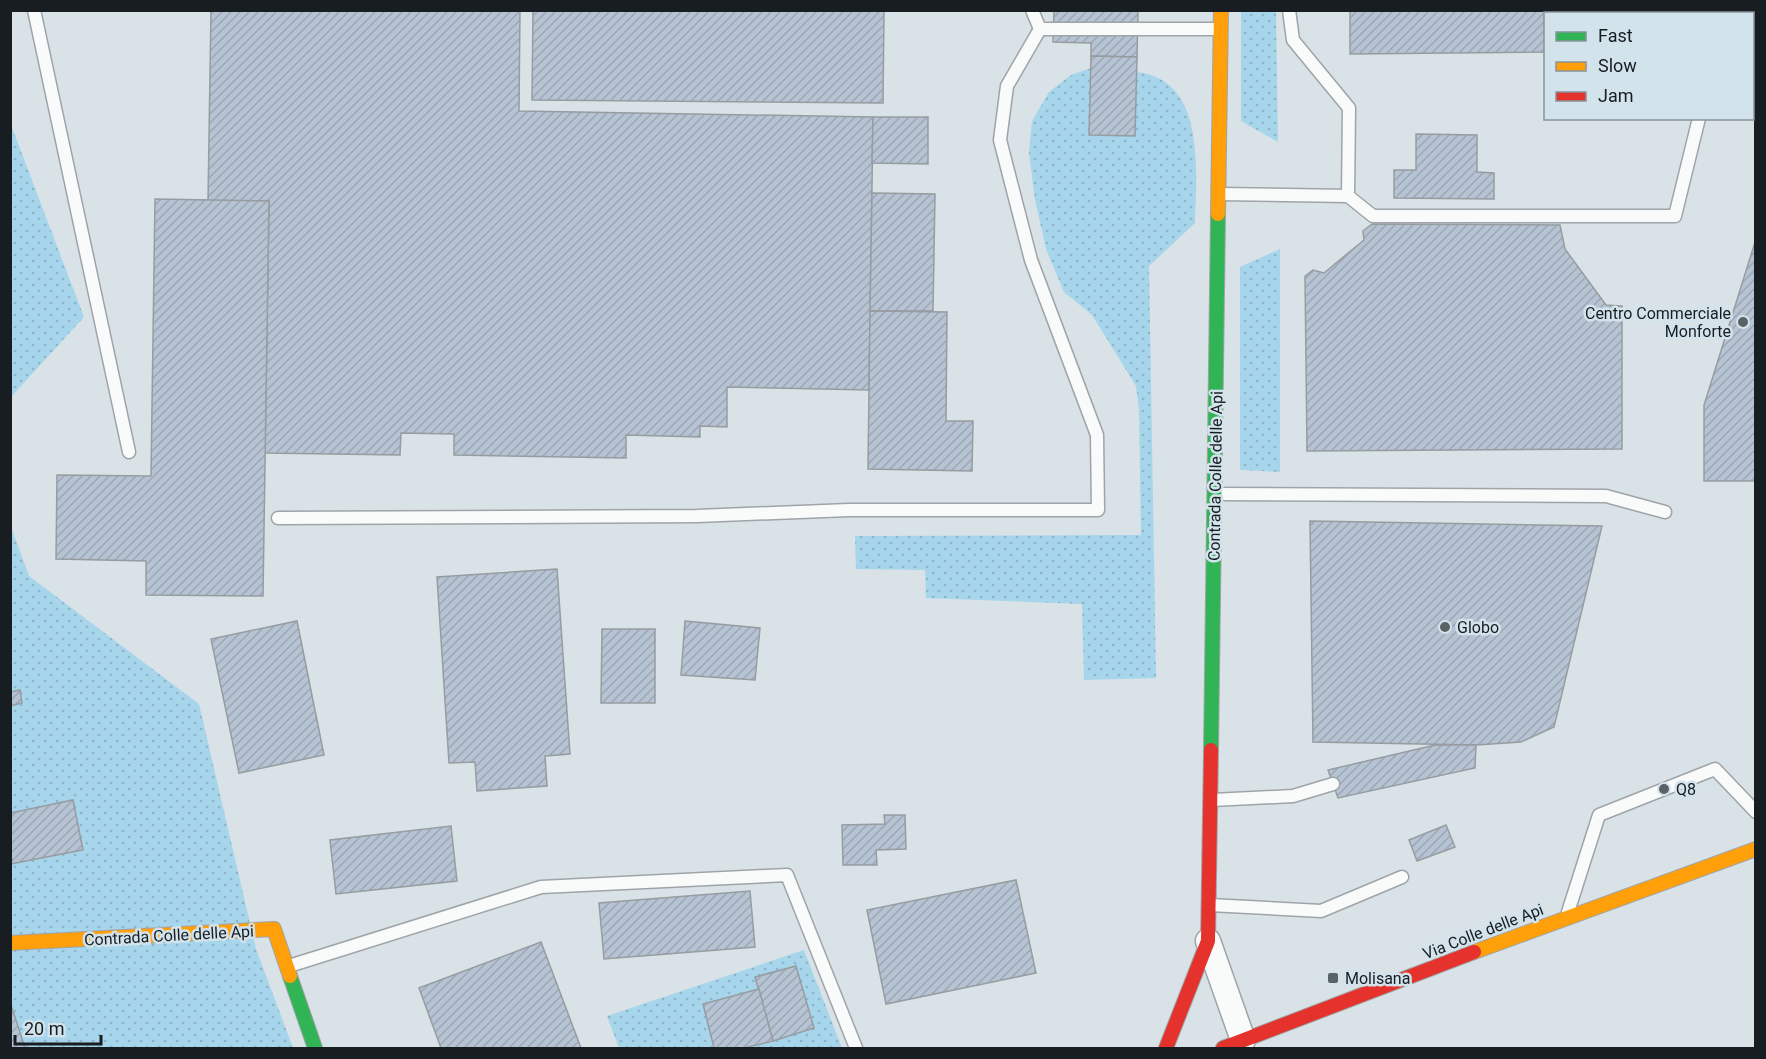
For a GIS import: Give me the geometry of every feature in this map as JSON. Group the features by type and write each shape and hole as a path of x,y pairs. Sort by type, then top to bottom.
{"street":[{"name":"Contrada Colle delle Api","path":"1221,10 1208,941 1233,1044"},
{"name":"Via Colle delle Api","path":"1233,1044 1567,917 1755,849"},
{"name":"Contrada Colle delle Api","path":"10,943 274,929 315,1048"},
{"name":"Contrada Colle delle Api","path":"1166,1048 1208,941"}],"lane":[{"path":"34,10 129,452"},
{"path":"1032,10 1040,29"},
{"path":"1288,10 1293,40 1349,108 1348,196"},
{"path":"1040,29 1221,29"},
{"path":"278,519 697,516 849,510 1098,510 1097,435 1030,260 1000,140 1007,86 1040,29"},
{"path":"1219,194 1348,196 1373,216 1676,216 1699,120"},
{"path":"1215,494 1606,496 1665,512"},
{"path":"1567,917 1599,814 1715,769 1755,812"},
{"path":"1210,800 1293,796 1333,784"},
{"path":"288,966 541,887 787,875 856,1048"},
{"path":"1209,905 1321,911 1402,877"}],"shaded area":[{"path":"1241,11 1276,11 1278,142 1241,121"},
{"path":"1091,68 1089,135 1135,136 1137,72 1160,79 1176,92 1186,110 1193,131 1196,155 1195,223 1149,266 1156,678 1084,680 1082,604 926,598 925,570 856,569 855,536 1141,535 1139,409 1136,386 1092,315 1064,292 1046,249 1035,200 1029,153 1032,121 1049,92 1071,75"},
{"path":"11,125 84,317 10,397"},
{"path":"1280,249 1280,472 1240,470 1240,267"},
{"path":"10,524 29,576 199,704 256,949 293,1048 11,1048"},
{"path":"804,950 842,1048 619,1048 607,1016"}],"building":[{"path":"211,10 520,10 519,111 873,117 869,390 727,387 727,427 700,426 700,437 626,435 626,458 454,455 454,434 401,433 400,455 265,453 269,201 208,201"},
{"path":"533,10 884,10 883,103 532,100"},
{"path":"1054,10 1138,10 1137,57 1091,56 1091,43 1053,42"},
{"path":"1350,10 1671,10 1671,12 1544,12 1544,52 1350,54"},
{"path":"1671,10 1708,10 1708,12 1671,12"},
{"path":"1091,56 1137,57 1135,136 1089,135"},
{"path":"873,117 928,117 928,164 872,163"},
{"path":"1416,134 1477,135 1477,172 1494,173 1494,199 1394,198 1394,170 1416,170"},
{"path":"872,193 935,194 933,311 870,311"},
{"path":"155,199 269,201 263,596 146,595 146,561 56,559 57,475 151,476"},
{"path":"1372,224 1560,225 1565,249 1606,305 1622,306 1622,449 1307,451 1305,276 1313,270 1324,273 1364,240 1363,231"},
{"name":"Centro Commerciale Monforte","path":"1756,239 1756,481 1704,481 1704,405"},
{"path":"870,311 947,312 946,421 973,421 972,471 868,469"},
{"name":"Globo","path":"1310,521 1602,526 1554,727 1521,742 1476,745 1313,742"},
{"path":"557,569 570,754 545,756 547,786 477,791 475,762 449,763 437,577"},
{"path":"297,621 324,755 239,773 211,639"},
{"path":"685,621 760,628 755,680 681,675"},
{"path":"602,629 655,629 655,703 601,703"},
{"path":"20,690 22,703 10,706 10,692"},
{"path":"1435,745 1476,745 1475,768 1338,798 1328,770"},
{"path":"73,800 83,850 10,864 10,813"},
{"path":"884,815 905,815 906,849 876,850 877,865 843,865 842,825 885,824"},
{"path":"1446,825 1455,847 1417,861 1409,840"},
{"path":"451,826 457,881 336,894 330,840"},
{"path":"1016,880 1036,973 886,1004 867,910"},
{"path":"750,891 755,947 604,959 599,903"},
{"path":"541,942 581,1048 441,1048 419,988"},
{"path":"796,966 814,1028 773,1041 755,977"},
{"path":"759,989 773,1041 744,1048 714,1048 703,1004"},
{"path":"10,1002 25,1048 10,1048"}],"traffic: fast":[{"path":"1211,750 1218,214"},
{"path":"290,976 315,1048"}],"traffic: slow":[{"path":"1218,214 1221,10"},
{"path":"1474,952 1756,849"},
{"path":"10,943 274,929 290,976"}],"traffic: jam":[{"path":"1166,1048 1208,941 1211,750"},
{"path":"1223,1048 1474,952"}],"place":[{"name":"Centro Commerciale Monforte","path":"1743,322"},
{"name":"Globo","path":"1445,627"},
{"name":"Q8","path":"1664,789"},
{"name":"Molisana","path":"1333,978"}]}
